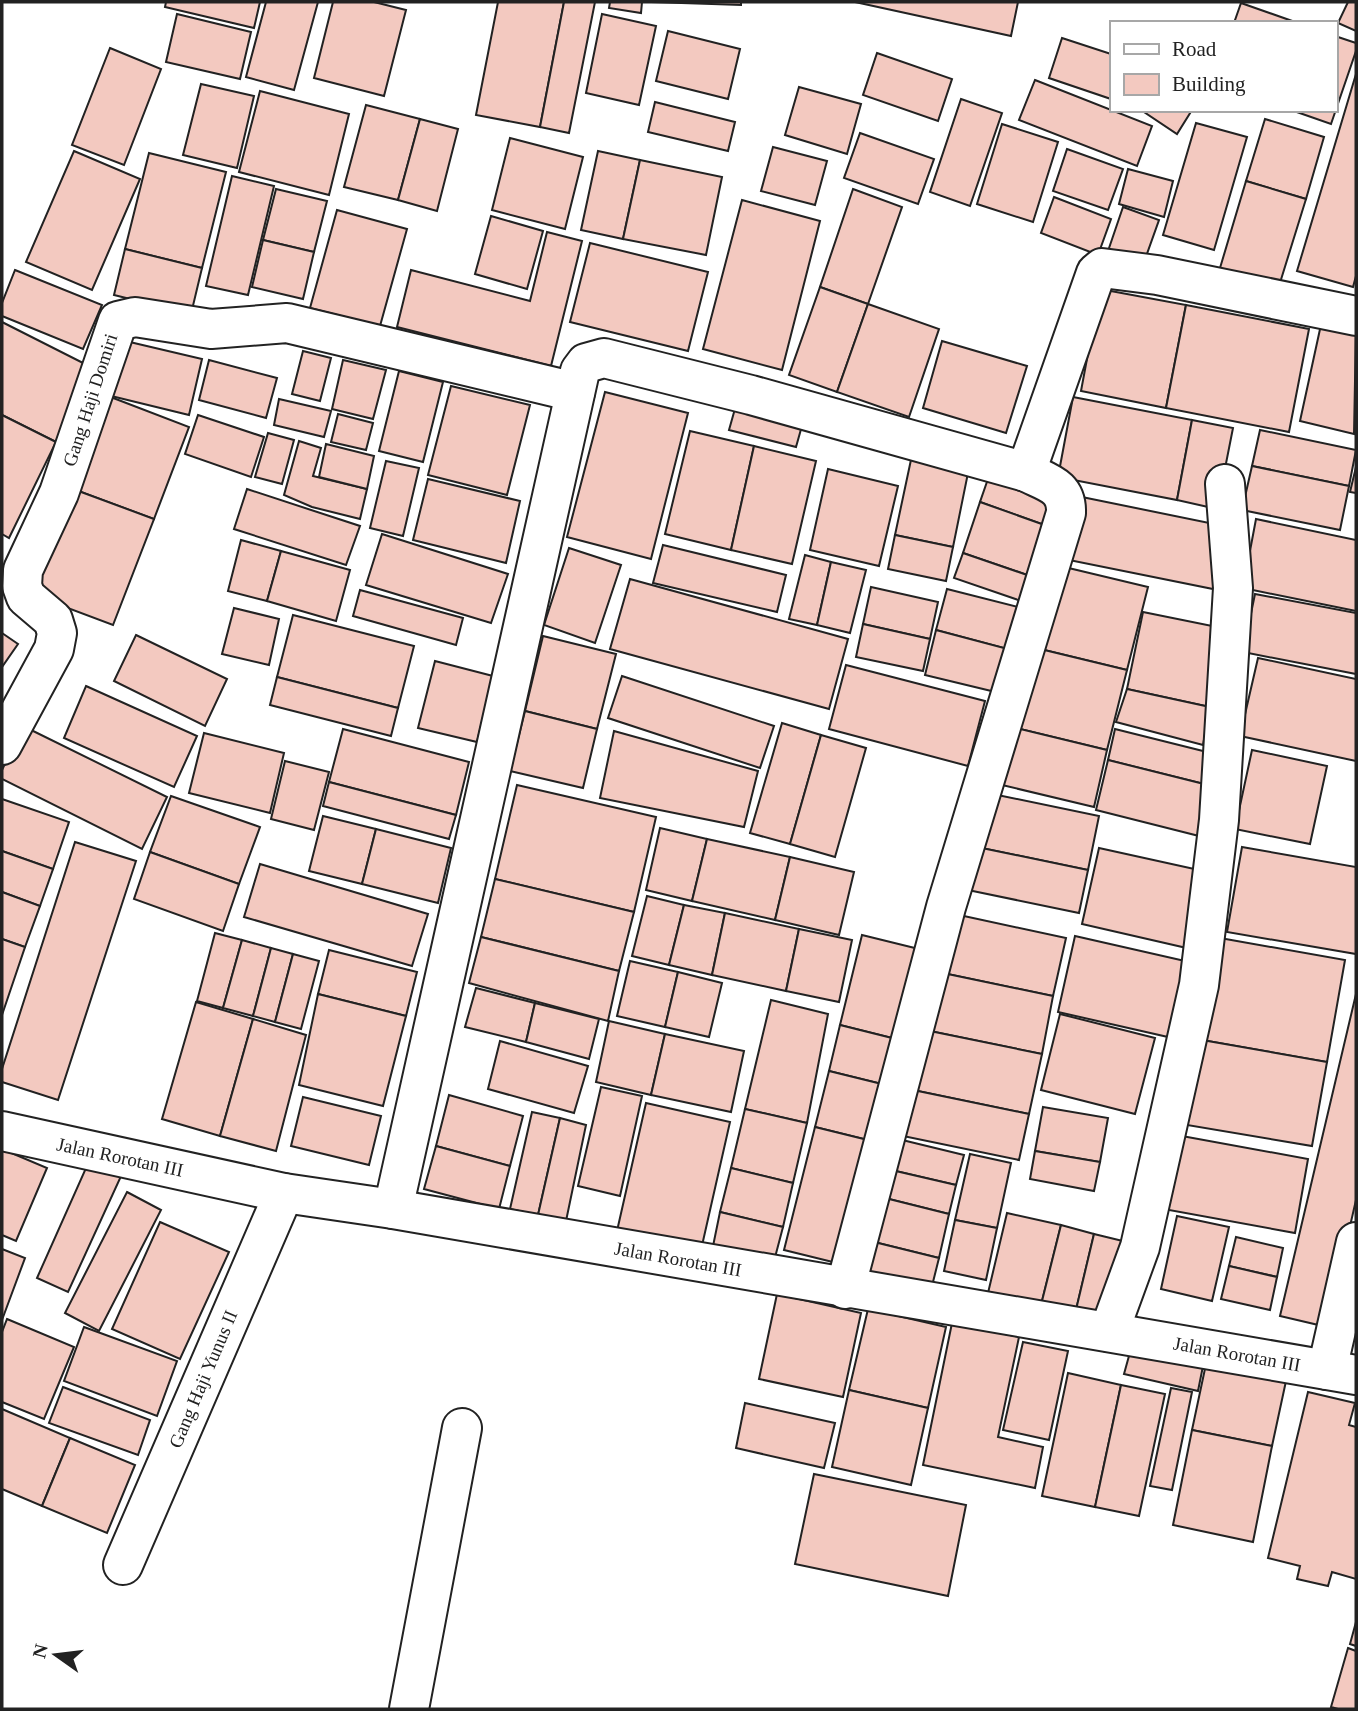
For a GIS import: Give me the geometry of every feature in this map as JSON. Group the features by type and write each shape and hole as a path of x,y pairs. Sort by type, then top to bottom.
{"street":[{"path":"1026,472 1096,273 1102,268 1157,275 1356,316"},
{"name":"Gang Haji Domiri","path":"2,745 54,649 57,633 53,620 26,597 22,586 23,570 59,493 118,321 135,317 211,330 287,323 575,392"},
{"path":"393,1209 580,371 586,362 604,359 751,395 1026,472 1063,492 1066,513 946,907 845,1289"},
{"path":"1109,1332 1140,1247 1199,985 1219,820 1233,588 1225,484"},
{"name":"Jalan Rorotan III","path":"2,1131 284,1193 393,1209 1342,1373"},
{"name":"Gang Haji Yunus II","path":"123,1565 284,1193"},
{"path":"1342,1373 1356,1242"},
{"path":"409,1709 462,1429"}],"building":[{"path":"166,2 260,2 254,28 165,7"},
{"path":"266,2 318,2 294,90 246,77"},
{"path":"333,2 374,2 406,10 384,96 314,78"},
{"path":"498,2 564,2 540,127 476,115"},
{"path":"564,2 595,2 569,133 540,127"},
{"path":"610,2 642,2 641,13 609,8"},
{"path":"651,2 741,2 741,5"},
{"path":"855,2 1018,2 1011,36"},
{"path":"1348,2 1356,2 1356,31 1338,23"},
{"path":"1241,3 1292,21 1235,21"},
{"path":"177,14 251,32 240,79 166,62"},
{"path":"602,14 656,26 639,105 586,93"},
{"path":"668,31 740,49 728,99 656,81"},
{"path":"1337,37 1356,43 1356,51 1337,106"},
{"path":"1062,38 1110,54 1110,99 1049,78"},
{"path":"110,48 161,69 124,165 72,145"},
{"path":"877,53 952,79 938,121 863,95"},
{"path":"1356,74 1356,276 1353,287 1297,271"},
{"path":"1035,80 1110,109 1110,112 1152,126 1137,166 1019,120"},
{"path":"201,84 254,96 237,168 183,155"},
{"path":"799,87 861,104 847,154 785,135"},
{"path":"260,91 349,114 329,195 239,172"},
{"path":"961,99 1002,113 970,206 930,192"},
{"path":"655,102 735,122 728,151 648,132"},
{"path":"366,105 420,119 398,200 344,187"},
{"path":"1144,112 1191,112 1177,134"},
{"path":"1297,112 1335,112 1331,124"},
{"path":"420,119 458,129 437,211 398,200"},
{"path":"1265,119 1324,137 1306,199 1246,181"},
{"path":"1196,123 1247,137 1214,250 1163,235"},
{"path":"1002,124 1058,142 1033,222 977,204"},
{"path":"860,133 934,159 918,204 844,178"},
{"path":"510,138 583,157 565,229 492,210"},
{"path":"773,147 827,161 815,205 761,191"},
{"path":"1067,149 1123,169 1108,210 1053,191"},
{"path":"74,151 140,179 92,290 26,262"},
{"path":"598,151 640,160 623,239 581,230"},
{"path":"149,153 226,172 202,268 125,249"},
{"path":"640,160 722,177 706,255 623,239"},
{"path":"1128,169 1173,181 1164,217 1119,204"},
{"path":"232,176 274,186 248,295 206,286"},
{"path":"1246,181 1306,199 1279,286 1220,268"},
{"path":"276,189 327,201 314,252 263,240"},
{"path":"853,189 902,207 868,304 820,287"},
{"path":"1054,197 1111,219 1098,255 1041,233"},
{"path":"742,200 820,221 782,370 703,349"},
{"path":"1123,207 1159,220 1143,265 1107,254"},
{"path":"337,210 407,229 380,326 310,308"},
{"path":"491,216 543,231 527,289 475,274"},
{"path":"547,232 582,241 551,366 397,327 411,270 530,301"},
{"path":"263,240 314,252 303,299 252,287"},
{"path":"590,243 708,272 688,351 570,322"},
{"path":"125,249 202,268 191,314 114,295"},
{"path":"15,270 102,305 83,349 2,316 2,303"},
{"path":"820,287 868,304 837,392 789,375"},
{"path":"1100,289 1186,305 1166,408 1081,391"},
{"path":"868,304 939,329 909,417 837,392"},
{"path":"1186,305 1309,329 1289,432 1166,408"},
{"path":"1322,320 1356,328 1354,434 1300,421"},
{"path":"2,322 93,368 56,442 2,415"},
{"path":"117,339 202,359 189,415 103,394"},
{"path":"942,341 1027,366 1006,433 923,408"},
{"path":"303,351 331,358 320,401 292,394"},
{"path":"209,360 277,378 266,418 199,400"},
{"path":"343,360 386,370 373,419 332,409"},
{"path":"399,371 443,382 423,462 379,451"},
{"path":"451,386 530,405 507,495 428,475"},
{"path":"605,392 688,413 651,559 567,537"},
{"path":"108,396 189,427 154,519 73,489"},
{"path":"1073,397 1192,420 1177,500 1058,477"},
{"path":"738,398 805,415 796,447 729,430"},
{"path":"279,399 331,411 324,437 274,425"},
{"path":"338,414 373,423 366,450 331,442"},
{"path":"2,415 56,442 9,538 2,534"},
{"path":"198,415 264,437 251,477 185,454"},
{"path":"1192,420 1233,428 1217,509 1177,500"},
{"path":"1260,430 1356,450 1349,486 1252,466"},
{"path":"690,431 754,446 731,550 665,534"},
{"path":"268,433 294,440 282,484 255,477"},
{"path":"299,441 321,448 313,476 367,489 360,519 312,507 284,495"},
{"path":"326,444 374,456 367,489 319,477"},
{"path":"754,446 816,461 792,564 731,550"},
{"path":"912,455 969,468 953,547 895,535"},
{"path":"386,461 419,468 403,536 370,528"},
{"path":"1252,466 1349,486 1340,530 1242,510"},
{"path":"1356,467 1356,493 1350,492"},
{"path":"828,469 898,486 879,566 810,550"},
{"path":"989,476 1063,501 1053,528 980,502"},
{"path":"428,479 520,501 506,563 413,540"},
{"path":"73,489 154,519 113,625 33,595"},
{"path":"247,489 360,526 346,565 234,529"},
{"path":"1077,496 1224,526 1213,589 1064,559"},
{"path":"980,502 1053,528 1036,578 963,553"},
{"path":"1256,519 1356,540 1356,611 1243,588"},
{"path":"382,534 508,574 491,623 366,585"},
{"path":"895,535 953,547 946,581 888,569"},
{"path":"241,540 281,551 267,601 228,591"},
{"path":"663,545 786,575 777,612 653,583"},
{"path":"569,548 621,565 595,643 544,625"},
{"path":"281,551 350,570 336,621 267,601"},
{"path":"963,553 1036,578 1027,603 954,578"},
{"path":"805,555 831,562 817,625 789,619"},
{"path":"831,562 866,570 850,633 817,625"},
{"path":"1056,565 1148,587 1127,670 1036,648"},
{"path":"630,579 848,639 829,709 610,649"},
{"path":"871,587 938,602 930,639 863,624"},
{"path":"947,589 1030,610 1019,652 936,630"},
{"path":"360,590 463,618 456,645 353,616"},
{"path":"1255,594 1356,613 1356,674 1243,652"},
{"path":"234,608 279,619 269,665 222,654"},
{"path":"1143,612 1227,629 1210,707 1127,689"},
{"path":"293,615 414,646 398,708 277,677"},
{"path":"863,624 930,639 923,671 856,657"},
{"path":"936,630 1019,652 1008,695 925,675"},
{"path":"2,633 18,644 2,667"},
{"path":"136,635 227,679 205,726 114,681"},
{"path":"543,636 616,654 597,729 525,711"},
{"path":"1036,648 1127,670 1107,750 1016,728"},
{"path":"1258,658 1356,679 1356,761 1240,736"},
{"path":"435,661 493,676 477,742 418,728"},
{"path":"846,665 985,701 968,766 829,729"},
{"path":"622,676 774,726 760,768 608,718"},
{"path":"277,677 398,708 391,736 270,705"},
{"path":"86,686 197,736 174,787 64,738"},
{"path":"1127,689 1210,707 1203,745 1116,722"},
{"path":"525,711 597,729 583,788 510,771"},
{"path":"782,723 821,735 790,844 750,833"},
{"path":"23,726 167,797 142,849 2,779 2,770"},
{"path":"1016,728 1107,750 1094,807 1002,785"},
{"path":"343,729 469,762 456,815 329,782"},
{"path":"1115,729 1219,755 1212,786 1108,760"},
{"path":"614,731 758,771 744,827 600,798"},
{"path":"204,733 284,753 270,813 189,793"},
{"path":"821,735 866,748 835,857 790,844"},
{"path":"1252,750 1327,766 1310,844 1235,829"},
{"path":"1108,760 1212,786 1199,836 1096,810"},
{"path":"285,761 329,772 314,830 271,819"},
{"path":"329,782 456,815 449,839 323,806"},
{"path":"517,785 656,817 634,912 495,879"},
{"path":"983,792 1099,816 1088,870 972,846"},
{"path":"171,796 260,827 239,884 150,852"},
{"path":"2,799 69,822 53,869 2,851"},
{"path":"323,816 376,829 362,884 309,871"},
{"path":"660,828 707,839 692,901 646,890"},
{"path":"376,829 451,848 438,903 362,884"},
{"path":"707,839 790,857 775,920 692,901"},
{"path":"75,842 136,861 58,1100 2,1082 2,1069"},
{"path":"972,846 1088,870 1079,913 963,889"},
{"path":"1242,847 1356,867 1356,954 1227,932"},
{"path":"1099,848 1208,872 1191,949 1082,924"},
{"path":"2,851 53,869 40,906 2,892"},
{"path":"150,852 239,884 223,931 134,899"},
{"path":"790,857 854,872 839,935 775,920"},
{"path":"260,864 428,914 412,966 244,917"},
{"path":"495,879 634,912 619,971 481,937"},
{"path":"2,892 40,906 25,947 2,939"},
{"path":"647,896 684,905 669,965 632,956"},
{"path":"684,905 725,913 712,975 669,965"},
{"path":"725,913 799,929 786,991 712,975"},
{"path":"950,913 1066,938 1053,996 938,972"},
{"path":"799,929 852,940 839,1002 786,991"},
{"path":"215,933 242,940 223,1008 197,1001"},
{"path":"862,935 927,951 904,1041 840,1025"},
{"path":"1075,936 1185,961 1168,1037 1058,1012"},
{"path":"481,937 619,971 608,1021 469,983"},
{"path":"1220,938 1345,960 1327,1062 1202,1040"},
{"path":"2,939 25,947 2,1015"},
{"path":"242,940 271,948 253,1016 223,1008"},
{"path":"271,948 293,954 275,1022 253,1016"},
{"path":"329,950 417,972 406,1016 318,994"},
{"path":"293,954 319,961 301,1029 275,1022"},
{"path":"630,961 678,972 665,1027 617,1016"},
{"path":"678,972 722,983 709,1037 665,1027"},
{"path":"938,972 1053,996 1042,1054 925,1030"},
{"path":"476,988 535,1003 526,1042 465,1027"},
{"path":"318,994 406,1016 383,1106 299,1085"},
{"path":"1356,994 1356,1200 1327,1327 1280,1316"},
{"path":"771,1000 828,1014 807,1123 745,1109"},
{"path":"196,1002 253,1019 220,1136 162,1119"},
{"path":"535,1003 599,1019 589,1059 526,1042"},
{"path":"1060,1014 1155,1038 1135,1114 1041,1090"},
{"path":"253,1019 306,1035 276,1151 220,1136"},
{"path":"609,1021 665,1034 651,1095 596,1082"},
{"path":"840,1025 904,1041 894,1087 829,1071"},
{"path":"925,1030 1042,1054 1029,1114 913,1090"},
{"path":"665,1034 744,1051 731,1112 651,1095"},
{"path":"1202,1040 1327,1062 1312,1146 1187,1125"},
{"path":"500,1041 588,1066 574,1113 488,1089"},
{"path":"829,1071 894,1087 880,1143 815,1127"},
{"path":"601,1087 642,1096 620,1196 578,1186"},
{"path":"913,1090 1029,1114 1019,1160 903,1136"},
{"path":"449,1095 523,1116 510,1166 436,1146"},
{"path":"303,1097 381,1116 369,1165 291,1146"},
{"path":"646,1103 730,1122 701,1250 617,1231"},
{"path":"1043,1107 1108,1118 1100,1162 1035,1151"},
{"path":"745,1109 807,1123 793,1183 731,1168"},
{"path":"532,1112 560,1118 538,1215 510,1209"},
{"path":"560,1118 586,1125 566,1221 538,1215"},
{"path":"815,1127 880,1143 849,1266 784,1250"},
{"path":"1171,1134 1308,1159 1295,1233 1158,1208"},
{"path":"894,1138 964,1155 956,1185 887,1169"},
{"path":"436,1146 510,1166 499,1209 424,1189"},
{"path":"2,1149 47,1168 16,1241 2,1235"},
{"path":"1035,1151 1100,1162 1094,1191 1030,1179"},
{"path":"970,1154 1011,1163 997,1228 955,1220"},
{"path":"90,1159 122,1174 68,1292 37,1278"},
{"path":"731,1168 793,1183 783,1227 720,1212"},
{"path":"887,1169 956,1185 949,1214 881,1197"},
{"path":"127,1192 161,1210 99,1331 65,1313"},
{"path":"881,1197 949,1214 939,1258 870,1241"},
{"path":"720,1212 783,1227 773,1265 712,1251"},
{"path":"1007,1213 1061,1225 1041,1305 988,1293"},
{"path":"1177,1216 1229,1227 1212,1301 1161,1289"},
{"path":"955,1220 997,1228 986,1280 944,1271"},
{"path":"160,1222 229,1252 180,1359 112,1329"},
{"path":"1061,1225 1094,1234 1075,1314 1041,1305"},
{"path":"1094,1234 1131,1243 1112,1323 1075,1314"},
{"path":"1236,1237 1283,1248 1277,1277 1229,1266"},
{"path":"870,1241 939,1258 929,1298 861,1281"},
{"path":"2,1249 25,1258 2,1320"},
{"path":"1229,1266 1277,1277 1270,1310 1221,1299"},
{"path":"777,1294 861,1313 843,1397 759,1379"},
{"path":"868,1309 946,1327 928,1408 849,1390"},
{"path":"7,1319 74,1347 44,1419 2,1402 2,1332"},
{"path":"952,1323 1019,1337 998,1437 1043,1447 1035,1488 923,1465"},
{"path":"84,1327 177,1361 157,1416 64,1381"},
{"path":"1023,1342 1068,1351 1049,1440 1003,1430"},
{"path":"1132,1345 1204,1361 1198,1391 1124,1374"},
{"path":"1206,1364 1286,1381 1272,1446 1192,1430"},
{"path":"1068,1373 1121,1385 1095,1507 1042,1496"},
{"path":"1121,1385 1165,1394 1139,1516 1095,1507"},
{"path":"63,1387 150,1420 138,1455 49,1423"},
{"path":"1171,1388 1192,1392 1172,1490 1150,1486"},
{"path":"849,1390 928,1408 911,1485 832,1467"},
{"path":"1308,1392 1355,1403 1349,1425 1356,1427 1356,1579 1332,1572 1328,1586 1297,1579 1300,1566 1268,1558"},
{"path":"745,1403 835,1423 824,1468 736,1448"},
{"path":"2,1409 70,1438 42,1506 2,1489"},
{"path":"1192,1430 1272,1446 1253,1542 1173,1525"},
{"path":"70,1438 135,1465 107,1533 42,1506"},
{"path":"814,1474 966,1505 948,1596 795,1564"},
{"path":"1356,1622 1356,1646 1350,1644"},
{"path":"1348,1648 1356,1651 1356,1709 1338,1709 1331,1707"}]}
